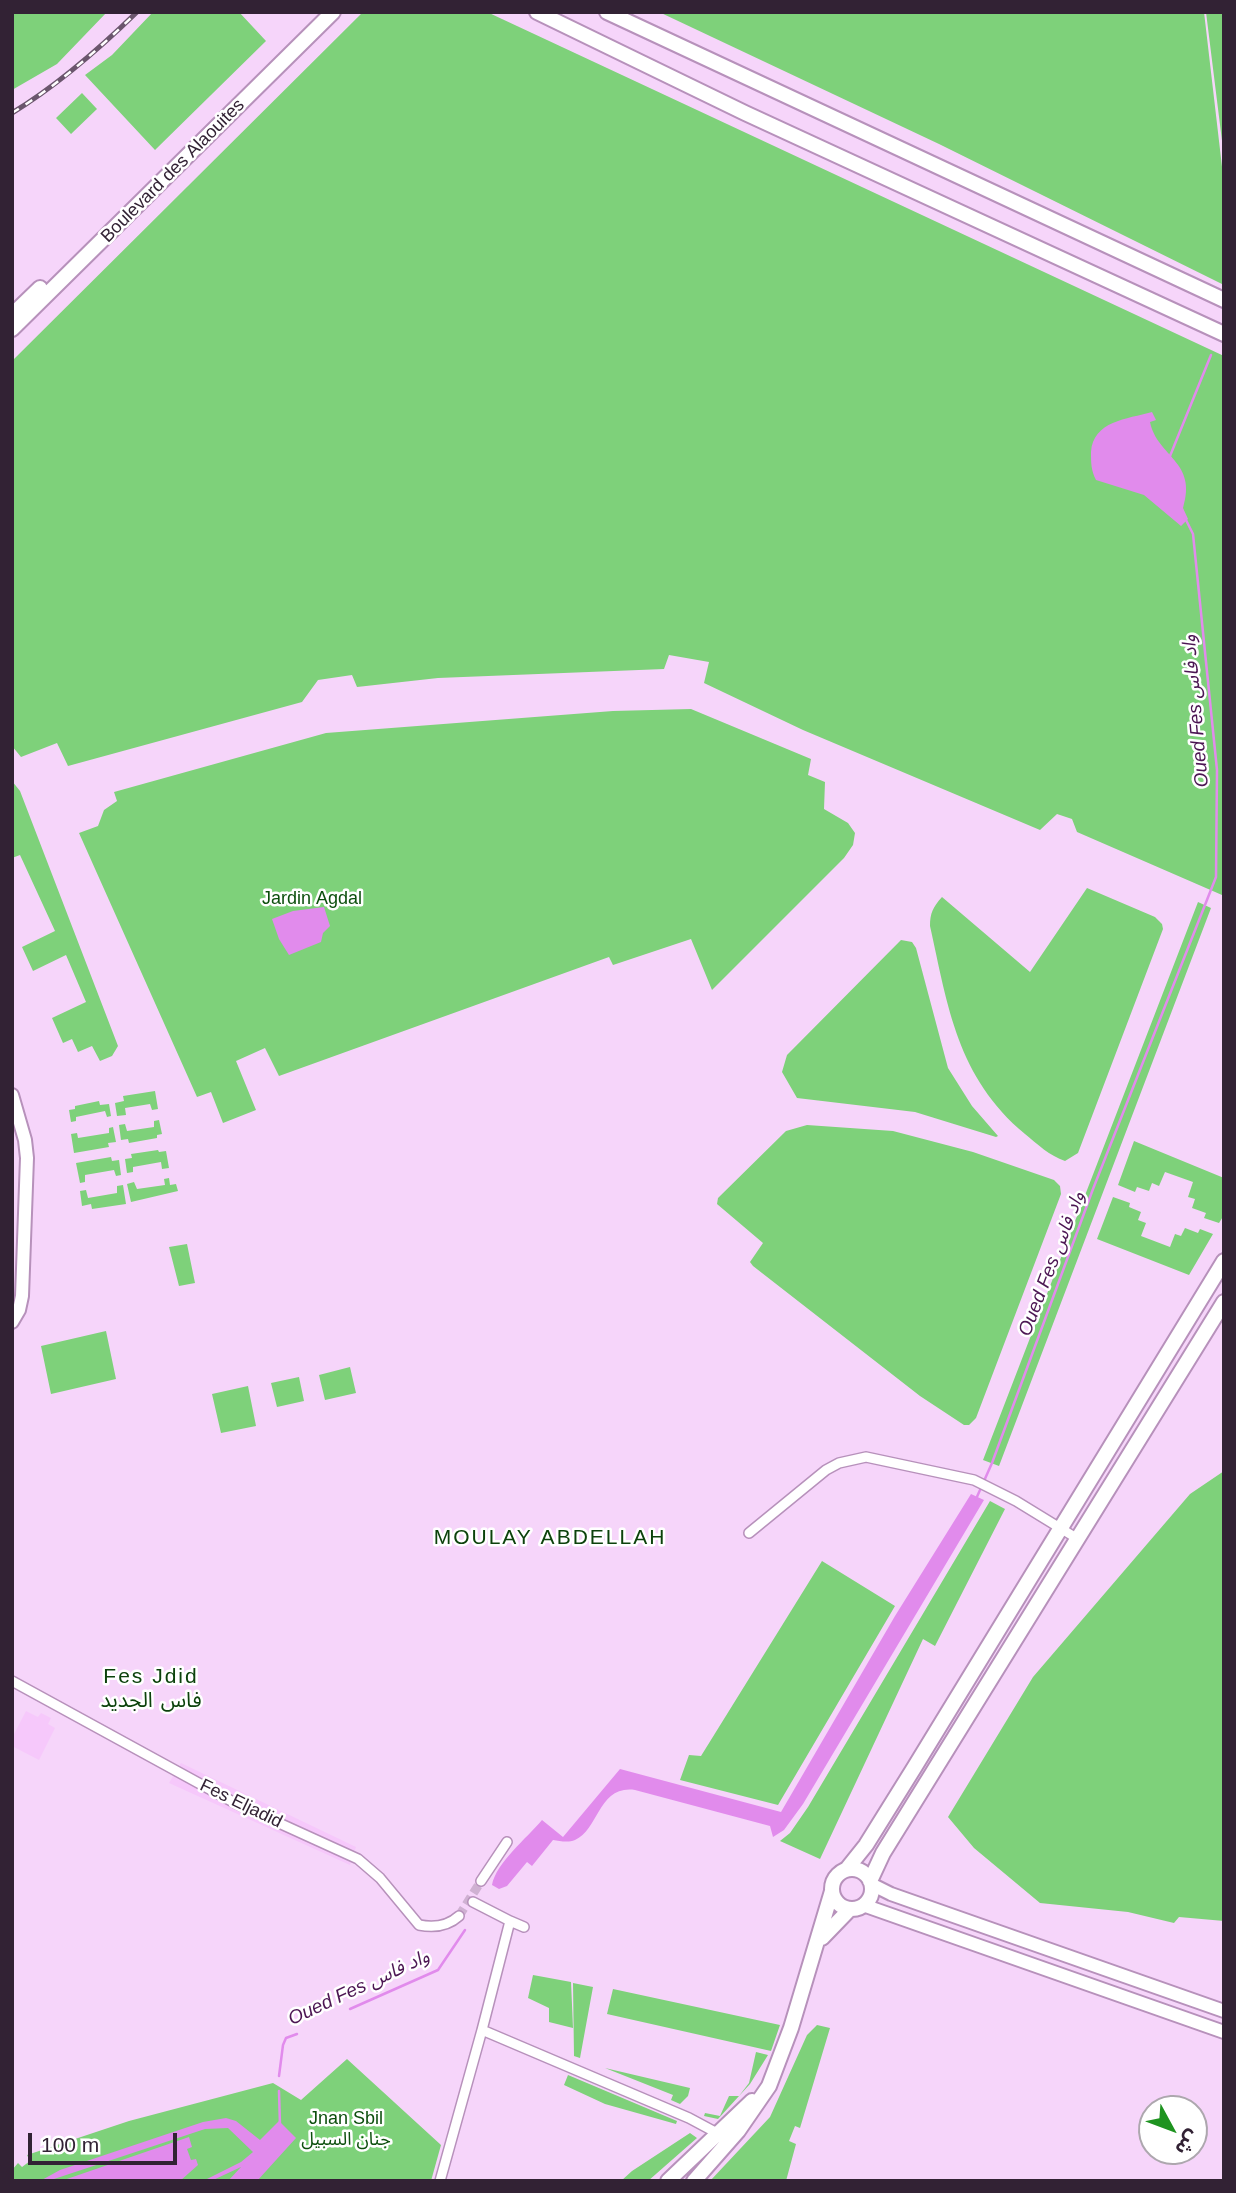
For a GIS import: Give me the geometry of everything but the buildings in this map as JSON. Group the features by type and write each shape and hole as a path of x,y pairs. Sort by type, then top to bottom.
{"main road":[{"name":"Boulevard des Alaouites","path":"12,315 321,12"},
{"name":"Boulevard des Alaouites","path":"12,329 333,12"},
{"path":"537,12 782,130 1224,334"},
{"path":"607,12 1224,300"},
{"path":"12,1095 25,1140 27,1158 22,1296 19,1310 12,1322"},
{"path":"694,2181 738,2131 769,2086 819,1941 834,1880 846,1870 872,1836 1224,1261"},
{"path":"819,1941 870,1896 870,1882 883,1853 1224,1302"},
{"path":"846,1870 860,1871 870,1882 891,1894 1224,2011"},
{"path":"832,1891 838,1903 1224,2032"},
{"path":"668,2181 769,2086"}],"street":[{"path":"749,1533 815,1478 839,1462 866,1457 974,1480 1078,1539"},
{"name":"Fes Eljadid","path":"12,1681 235,1803 358,1859 380,1878 419,1925 437,1927 458,1917"},
{"path":"481,1881 507,1842"},
{"path":"473,1902 524,1927"},
{"path":"440,2181 510,1921"},
{"path":"482,2030 689,2118 717,2133"}],"shaded area":[{"path":"1152,412 1156,420 1150,422 1154,434 1181,469 1185,480 1183,508 1188,519 1181,526 1144,495 1096,480 1092,470 1091,452 1098,434 1113,423"},
{"path":"324,907 330,926 323,933 321,942 289,955 279,939 272,919 293,911"},
{"path":"971,1494 984,1500 803,1804 784,1830 773,1837 770,1826 635,1790 623,1790 606,1801 583,1835 564,1842 553,1840 532,1866 527,1862 507,1886 499,1889 492,1885 499,1868 542,1820 563,1837 620,1769 781,1812 895,1616"},
{"path":"26,1711 38,1717 41,1713 51,1718 48,1724 55,1728 39,1760 12,1746 12,1738"},
{"path":"181,1763 356,1847 350,1865 169,1783"},
{"path":"226,2118 236,2121 260,2140 279,2121 296,2138 257,2181 228,2181 241,2167 211,2181 203,2181 241,2162 253,2152 228,2128 205,2129 48,2181 40,2181 60,2170 203,2122"},
{"path":"189,2137 192,2147 187,2149 191,2160 196,2159 198,2165 180,2181 61,2181"}],"green space":[{"path":"12,12 107,12 57,64 12,90"},
{"path":"153,12 239,12 266,41 155,150 85,75 112,55"},
{"path":"363,12 487,12 1224,356 1222,895 1077,832 1072,819 1057,814 1040,830 803,730 704,683 709,662 669,655 664,669 438,678 357,687 352,675 318,680 302,702 68,766 57,743 21,757 12,746 12,361"},
{"path":"659,12 1204,12 1224,184 1224,285 939,144"},
{"path":"1206,12 1224,12 1224,157"},
{"path":"82,93 97,109 71,134 56,118"},
{"name":"Jardin Agdal","path":"691,709 811,759 808,775 825,782 824,809 848,823 855,833 853,845 844,858 712,990 691,939 613,965 609,957 279,1076 265,1048 236,1061 256,1110 223,1123 211,1092 197,1097 79,833 98,826 104,810 117,801 114,792 326,733 613,711"},
{"path":"12,781 20,791 118,1046 112,1056 100,1061 92,1046 78,1052 72,1039 63,1043 52,1018 86,1002 66,955 33,971 22,947 55,931 20,855 12,858"},
{"path":"1087,888 1155,917 1163,929 1078,1153 1065,1161 1039,1146 1025,1134 1002,1112 984,1089 970,1064 950,1012 930,921 936,904 942,897 1030,972"},
{"path":"1198,902 1211,908 999,1466 983,1460"},
{"path":"901,940 912,942 916,948 948,1068 972,1106 998,1136 996,1137 915,1112 797,1098 782,1072 787,1055"},
{"path":"155,1091 158,1109 152,1110 150,1104 125,1108 126,1115 117,1116 115,1103 124,1101 123,1096"},
{"path":"99,1101 100,1105 109,1104 111,1116 107,1117 105,1111 76,1117 76,1121 71,1122 69,1110 75,1109 75,1106"},
{"path":"159,1120 162,1134 157,1135 157,1138 129,1143 128,1139 121,1140 119,1125 125,1124 127,1131 154,1127 154,1121"},
{"path":"807,1125 893,1131 973,1152 1054,1180 1060,1186 1061,1194 976,1418 969,1425 964,1425 920,1396 753,1266 750,1262 763,1243 717,1204 718,1198 786,1131"},
{"path":"113,1127 116,1142 108,1143 109,1147 74,1153 71,1134 77,1133 78,1138 109,1133 109,1128"},
{"path":"1134,1141 1224,1178 1224,1215 1219,1223 1204,1218 1206,1213 1192,1208 1195,1199 1188,1197 1193,1182 1165,1172 1159,1186 1152,1183 1149,1191 1137,1187 1135,1192 1118,1185"},
{"path":"166,1151 169,1168 162,1169 161,1162 133,1167 133,1172 127,1173 125,1159 132,1158 131,1154"},
{"path":"111,1157 112,1161 119,1160 121,1175 116,1176 114,1170 85,1175 85,1182 80,1183 76,1163"},
{"path":"169,1178 170,1185 176,1184 178,1191 131,1202 127,1184 134,1182 137,1189 165,1185 164,1179"},
{"path":"123,1185 126,1204 92,1209 91,1204 82,1206 80,1191 86,1190 88,1198 117,1193 117,1186"},
{"path":"1113,1197 1130,1203 1129,1207 1141,1212 1138,1220 1146,1223 1141,1236 1170,1247 1175,1234 1181,1236 1185,1228 1198,1233 1200,1229 1213,1234 1189,1275 1097,1239"},
{"path":"187,1244 195,1283 179,1286 169,1247"},
{"path":"106,1331 116,1379 51,1394 41,1346"},
{"path":"350,1367 356,1393 325,1400 319,1375"},
{"path":"299,1377 304,1401 277,1407 271,1383"},
{"path":"248,1386 256,1426 221,1433 212,1394"},
{"path":"1224,1471 1224,1921 1179,1917 1174,1923 1128,1912 1040,1903 974,1848 948,1817 1033,1677 1190,1494"},
{"path":"990,1501 1005,1509 935,1646 923,1639 820,1859 780,1841 790,1833 808,1807"},
{"path":"822,1561 895,1606 778,1805 680,1780 689,1755 701,1756"},
{"path":"533,1975 571,1982 573,2028 549,2022 549,2008 528,1998"},
{"path":"573,1983 593,1987 580,2058 574,2056"},
{"path":"613,1989 780,2025 771,2051 607,2014"},
{"path":"817,2025 830,2028 800,2128 795,2126 789,2141 796,2144 786,2181 710,2181 770,2117 807,2035"},
{"path":"756,2052 768,2055 750,2084 718,2119 704,2116 705,2113 720,2116 729,2096 739,2096 749,2083"},
{"name":"Jnan Sbil جنان السبيل","path":"347,2059 441,2145 431,2181 12,2181 12,2170 18,2163 22,2167 30,2161 27,2155 129,2121 273,2083 301,2100"},
{"path":"605,2068 690,2088 688,2096 680,2104 671,2100 673,2095"},
{"path":"568,2075 677,2121 676,2124 605,2104 564,2085"},
{"path":"690,2133 697,2138 648,2181 621,2181 632,2171"}],"waterway":[{"name":"Oued Fes واد فاس","path":"1170,456 1211,355"},
{"name":"Oued Fes واد فاس","path":"976,1499 992,1463 1093,1189 1216,877 1217,770 1193,534 1185,518"},
{"name":"Oued Fes واد فاس","path":"350,2009 438,1970 465,1930"},
{"name":"Oued Fes واد فاس","path":"279,2076 283,2045 286,2038 297,2034"},
{"path":"279,2091 280,2126"}],"tunnel":[{"path":"459,1916 481,1881"}],"railway":[{"path":"12,113 77,66 137,12"}],"district":[{"name":"MOULAY ABDELLAH","path":"550,1538"},
{"name":"Fes Jdid فاس الجديد","path":"151,1689"}]}
